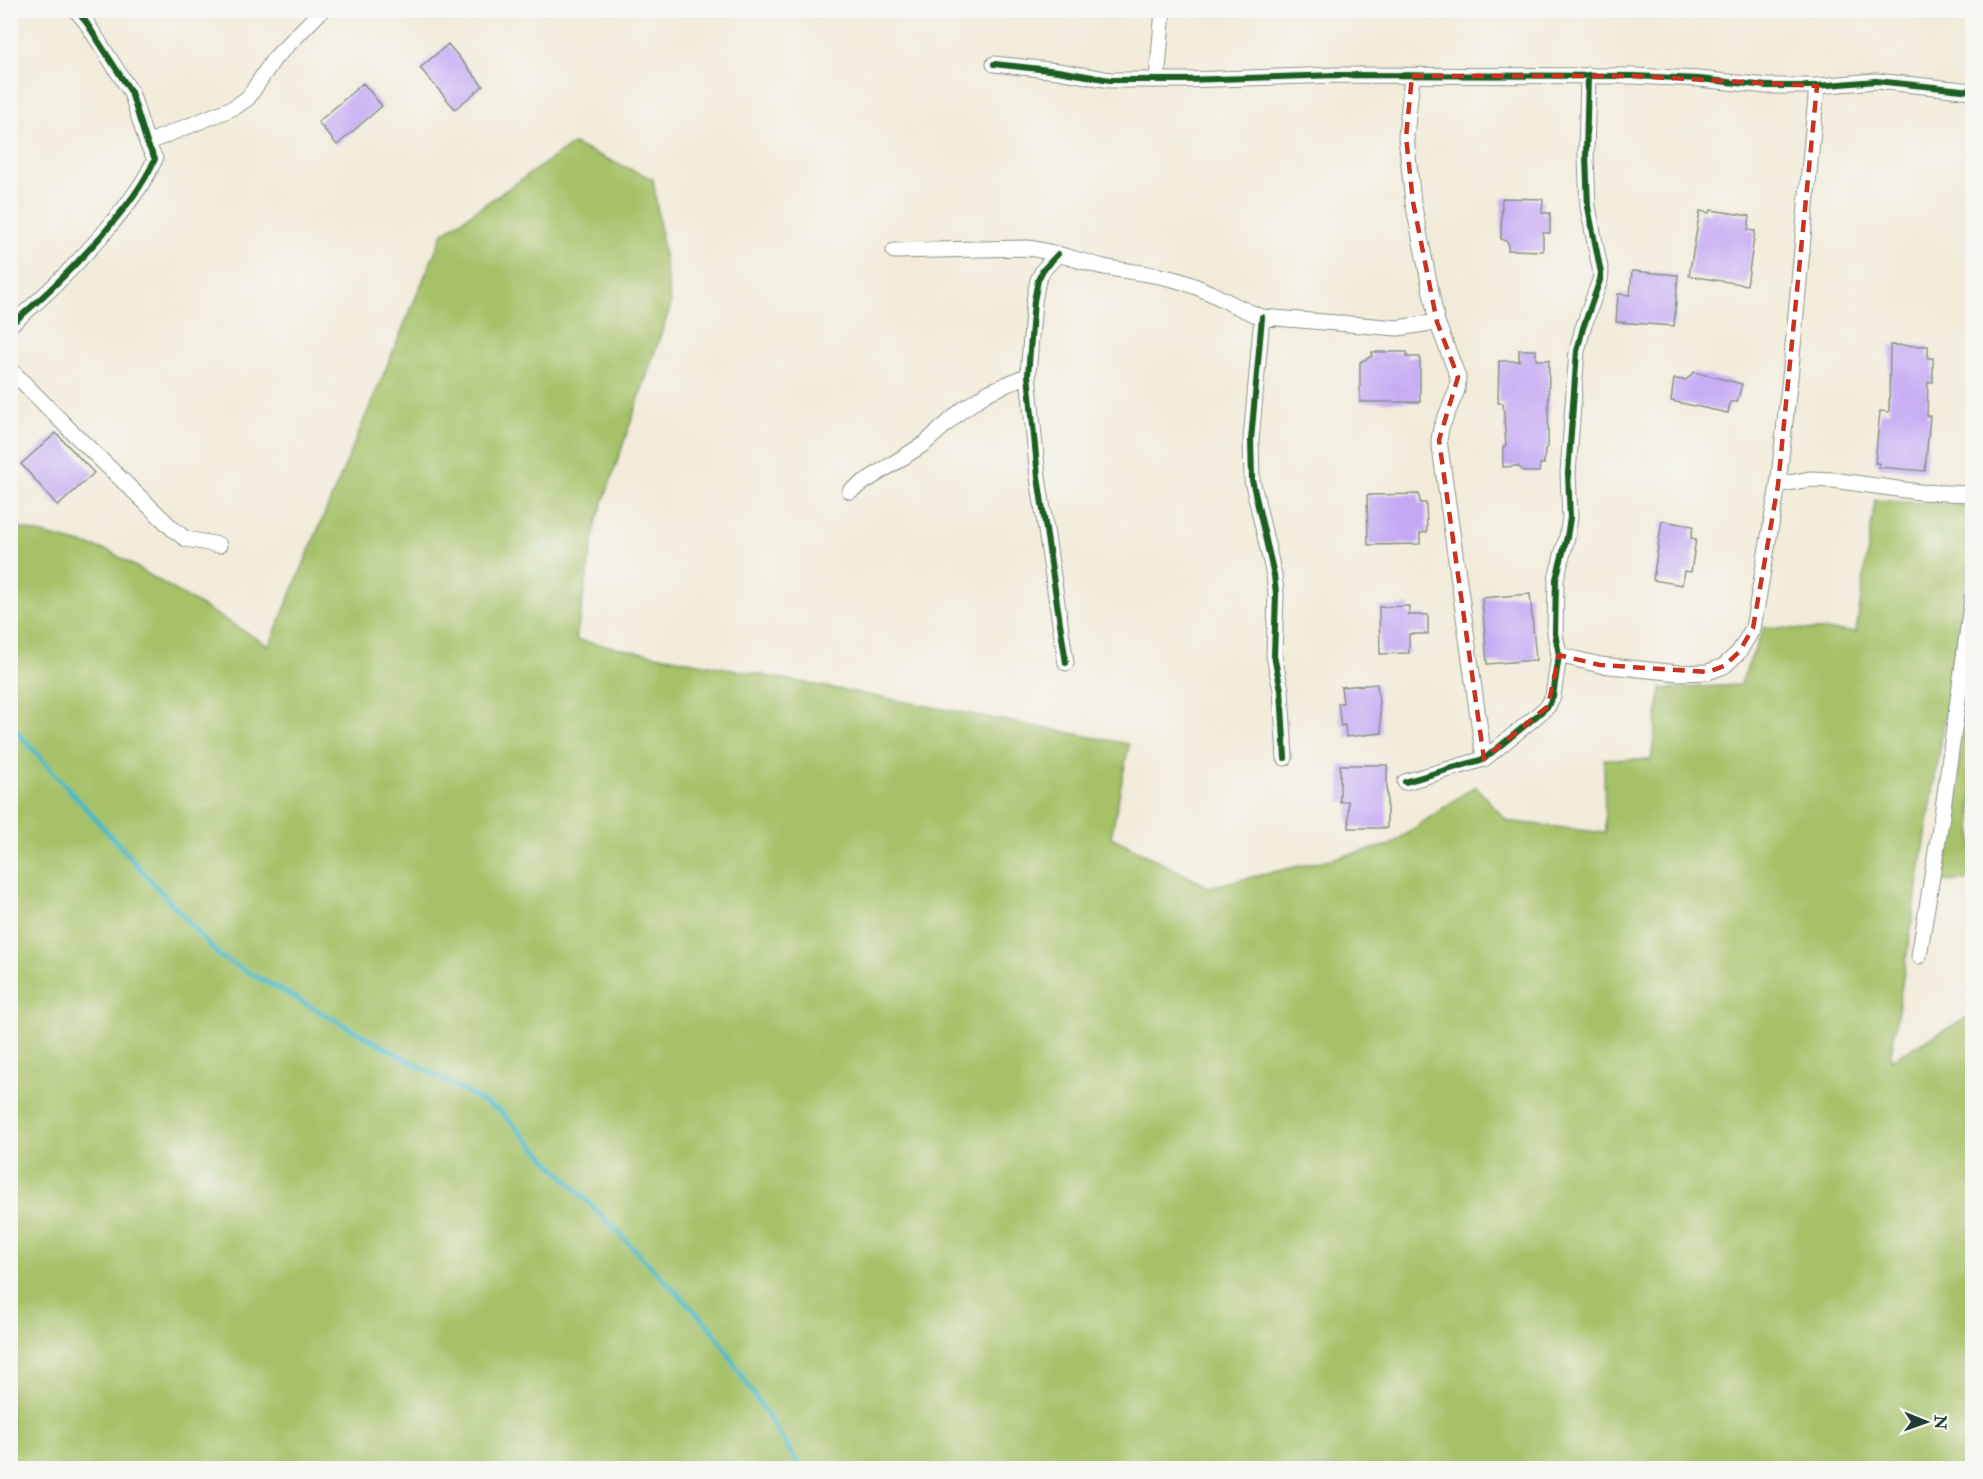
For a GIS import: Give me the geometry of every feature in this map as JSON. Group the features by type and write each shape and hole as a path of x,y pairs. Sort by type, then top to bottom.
{"street":[{"path":"10,325 48,294 134,198 147,178 155,159 147,143 131,92 87,22 76,10"},
{"path":"147,143 235,108 248,98 274,59 321,10"},
{"path":"1157,80 1163,10"},
{"path":"994,64 1058,71 1110,80 1336,75 1588,75 1699,79 1767,86 1817,86 1876,81 1972,91"},
{"path":"1405,782 1484,759 1548,706 1553,696 1559,655 1555,633 1556,579 1570,518 1568,473 1577,351 1601,273 1588,207 1588,75"},
{"path":"1412,76 1406,137 1413,202 1437,322 1458,377 1457,390 1441,428 1439,440 1484,759"},
{"path":"1559,655 1600,665 1679,673 1708,672 1724,666 1739,652 1753,628 1778,485 1817,86"},
{"path":"894,251 1027,248 1104,267 1174,279 1196,286 1247,312 1262,317 1398,328 1437,322"},
{"path":"1058,254 1043,270 1038,280 1028,375 1038,477 1066,663"},
{"path":"1262,317 1251,440 1252,480 1275,584 1274,656 1281,690 1285,758"},
{"path":"10,369 174,530 186,538 219,545"},
{"path":"850,491 924,444 962,410 987,393 1028,375"},
{"path":"1778,485 1810,479 1919,492 1972,494"},
{"path":"1919,956 1942,815 1972,599"}],"highlighted area":[{"path":"1412,76 1633,76 1817,86 1778,485 1753,628 1739,652 1724,666 1708,672 1600,665 1559,655 1548,706 1484,759 1439,440 1458,377 1437,322 1413,202 1406,137"}],"green space":[{"path":"573,144 653,179 671,305 596,523 576,640 1129,744 1111,837 1209,887 1390,845 1475,786 1507,821 1605,833 1604,759 1651,760 1661,689 1740,685 1764,627 1856,632 1875,500 1972,506 1972,548 1890,1060 1972,1015 1972,1468 11,1468 11,526 109,551 269,646 443,233"},
{"path":"1972,662 1972,880 1944,882"}],"building":[{"path":"448,44 483,86 455,109 420,68"},
{"path":"363,83 382,106 337,145 318,122"},
{"path":"1502,198 1543,199 1542,213 1550,213 1550,233 1543,233 1543,251 1508,250 1508,242 1501,239"},
{"path":"1711,210 1750,216 1748,230 1755,231 1747,285 1689,276 1700,211 1709,213"},
{"path":"1632,271 1678,275 1674,326 1616,322 1618,294 1630,295"},
{"path":"1890,345 1928,346 1928,358 1933,358 1933,382 1928,382 1927,416 1930,416 1925,471 1878,467 1879,463 1875,463 1880,411 1889,412"},
{"path":"1519,350 1536,350 1536,360 1549,360 1548,447 1545,449 1544,464 1540,464 1539,472 1524,472 1518,466 1503,467 1503,447 1506,446 1503,403 1498,403 1499,361 1519,361"},
{"path":"1372,352 1407,352 1407,357 1420,357 1420,402 1360,402 1360,362 1372,356"},
{"path":"1694,372 1742,384 1737,402 1730,402 1728,413 1671,401 1674,379 1686,380"},
{"path":"56,433 94,473 58,506 21,464"},
{"path":"1419,494 1420,503 1426,503 1427,532 1420,533 1420,544 1368,545 1367,495"},
{"path":"1662,521 1693,526 1691,538 1696,539 1691,572 1684,571 1682,585 1653,580"},
{"path":"1530,594 1536,660 1487,664 1482,598"},
{"path":"1409,606 1409,615 1428,615 1428,634 1409,634 1409,653 1380,654 1379,607"},
{"path":"1377,684 1382,733 1346,737 1345,725 1341,726 1338,703 1343,703 1341,687"},
{"path":"1340,765 1387,765 1387,828 1349,828 1348,801 1340,802"}],"waterway":[{"path":"10,724 219,956 500,1111 712,1329 801,1468"}],"cycle path":[{"path":"10,325 58,282 103,234 138,189 155,159 147,143 131,92 76,10"},
{"path":"994,64 1058,71 1110,80 1336,75 1633,76 1699,79 1767,86 1817,86 1876,81 1972,91"},
{"path":"1405,782 1484,759 1548,706 1553,696 1559,655 1555,633 1556,579 1570,518 1568,473 1577,351 1601,273 1588,207 1586,156 1588,75"},
{"path":"1058,254 1043,270 1038,280 1028,375 1038,477 1066,663"},
{"path":"1262,317 1251,440 1252,480 1274,575 1276,594 1274,656 1281,690 1285,758"}]}
